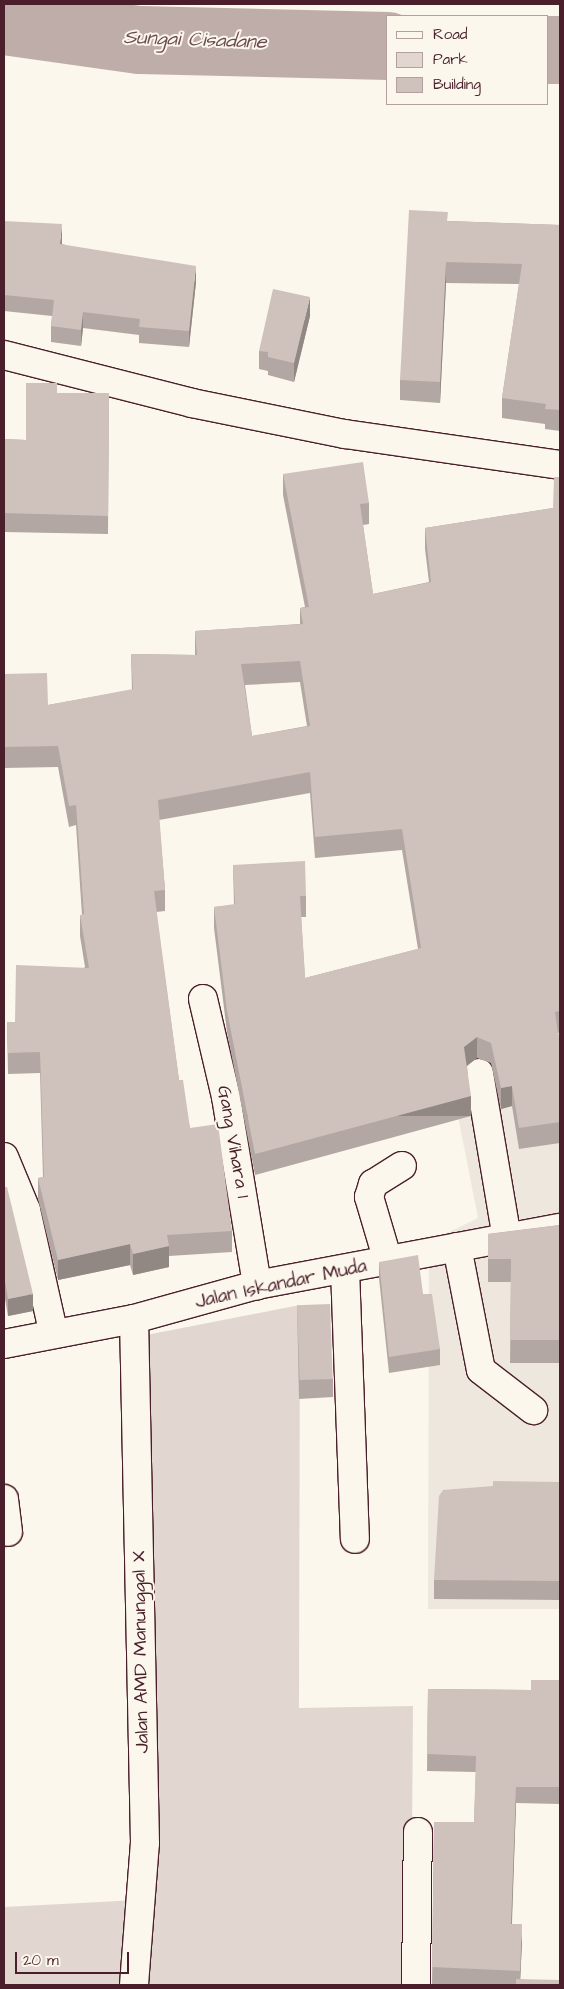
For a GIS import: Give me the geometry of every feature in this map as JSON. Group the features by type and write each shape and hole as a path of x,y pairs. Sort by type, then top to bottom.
{"street":[{"path":"4,355 192,403 345,434 560,465"},
{"name":"Gang Vihara 1","path":"203,999 226,1097 258,1286"},
{"path":"479,1073 507,1238"},
{"path":"4,1157 26,1210 53,1331"},
{"path":"388,1261 369,1197 373,1184 402,1166"},
{"name":"Jalan Iskandar Muda","path":"4,1344 53,1331 134,1319 258,1286 560,1228"},
{"path":"457,1247 481,1370 533,1410"},
{"path":"345,1269 355,1539"},
{"name":"Jalan AMD Manunggal X","path":"134,1319 145,1842 134,1985"},
{"path":"4,1499 8,1532"},
{"path":"416,1985 418,1832"}],"shaded area":[{"path":"560,624 560,1609 428,1609 429,1242 478,1218 370,670"}],"green space":[{"path":"300,1305 299,1708 413,1706 411,1985 4,1985 4,1907 138,1900 131,1338"}],"building":[{"path":"409,210 448,212 447,221 560,225 560,410 545,409 546,404 502,398 522,264 446,262 440,382 400,380"},
{"path":"4,221 62,224 60,244 196,266 189,331 139,327 140,319 83,312 81,330 51,326 54,300 4,295"},
{"path":"273,289 310,297 294,363 268,357 268,352 259,351"},
{"path":"26,383 57,383 57,393 109,393 108,516 4,513 4,439 26,440"},
{"path":"363,462 369,503 360,504 373,594 431,582 425,528 553,508 554,477 560,477 560,1011 555,1012 560,1047 560,1122 519,1128 512,1086 501,1088 491,1043 477,1037 464,1047 471,1096 255,1154 227,1011 214,907 235,904 233,865 305,861 306,896 300,896 305,978 421,948 402,829 315,837 310,772 158,800 165,890 154,891 179,1080 183,1080 190,1128 218,1124 232,1231 167,1235 169,1246 133,1254 130,1244 58,1260 38,1178 44,1177 40,1052 8,1053 7,1022 15,1022 16,965 89,968 80,915 84,914 76,805 69,806 58,746 4,747 4,674 47,673 48,705 133,689 131,654 197,655 195,631 303,624 300,608 309,607 283,474","holes":["300,661 310,726 252,736 241,664"]},
{"path":"4,1187 7,1187 33,1294 8,1299 4,1275"},
{"path":"560,1225 560,1340 510,1340 511,1259 488,1259 488,1234"},
{"path":"418,1255 423,1294 432,1294 440,1349 389,1357 379,1262"},
{"path":"330,1304 333,1379 300,1380 297,1305"},
{"path":"493,1481 560,1482 560,1581 434,1580 439,1496 443,1490 493,1486"},
{"path":"531,1680 560,1680 560,1787 516,1787 511,1924 522,1924 520,1971 432,1967 434,1822 474,1822 476,1756 427,1754 428,1689 531,1690"},
{"path":"516,1979 560,1980 560,1985 516,1985"}],"waterway":[{"name":"Sungai Cisadane","path":"4,21 140,40 386,46"},
{"name":"Sungai Cisadane","path":"549,50 560,50"}]}
